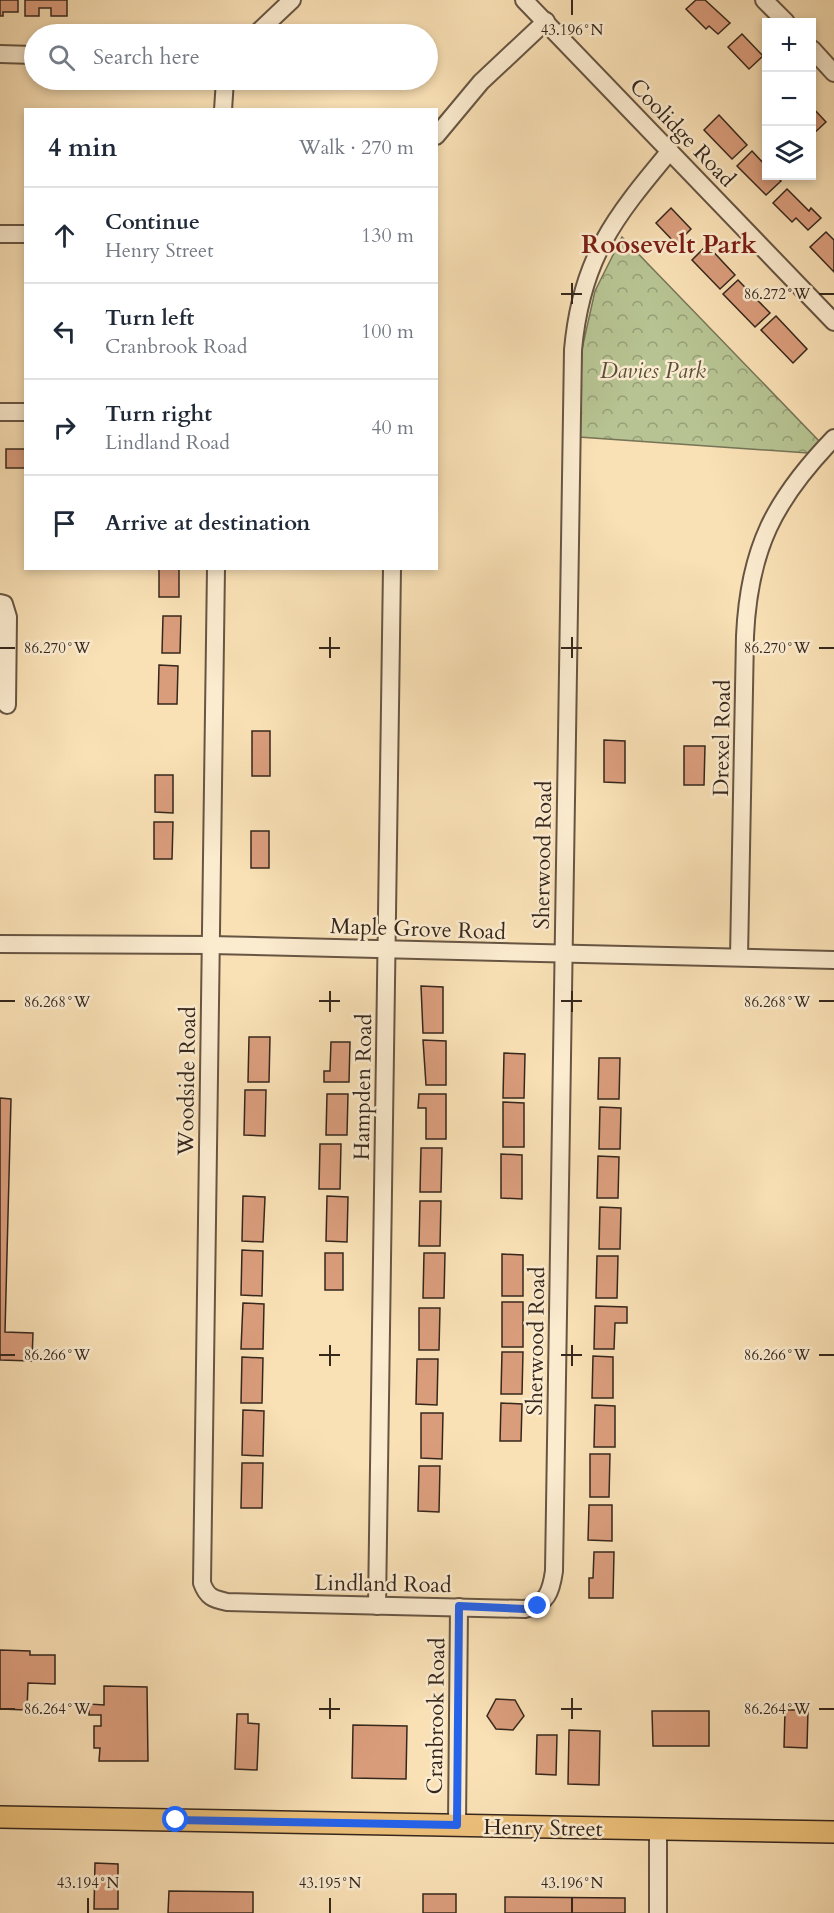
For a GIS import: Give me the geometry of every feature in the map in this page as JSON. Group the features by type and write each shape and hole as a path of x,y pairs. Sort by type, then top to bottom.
{"main road":[{"name":"Henry Street","path":"0,1817 834,1832"}],"street":[{"path":"267,24 292,0"},
{"name":"Coolidge Road","path":"524,0 834,322"},
{"path":"764,0 782,18"},
{"path":"438,134 482,82 546,21"},
{"path":"816,53 834,73"},
{"path":"0,54 24,55"},
{"path":"223,108 224,90"},
{"name":"Sherwood Road","path":"552,1588 572,372 575,321 598,248 625,205 670,151"},
{"path":"0,234 24,234"},
{"path":"0,412 24,412"},
{"name":"Drexel Road","path":"739,957 744,647 749,589 762,541 775,514 803,470 834,438"},
{"name":"Woodside Road","path":"206,1593 201,1574 216,570"},
{"name":"Hampden Road","path":"377,1606 392,570"},
{"path":"2,603 8,617 7,705"},
{"name":"Maple Grove Road","path":"0,944 211,945 834,960"},
{"name":"Lindland Road","path":"206,1593 214,1599 227,1602 525,1609 538,1606 552,1588"},
{"name":"Cranbrook Road","path":"457,1825 459,1606"},
{"path":"658,1828 658,1913"}],"green space":[{"name":"Davies Park","path":"622,237 820,442 808,453 579,437 582,349 595,291"}],"building":[{"path":"0,0 18,0 18,12 3,12 3,16 0,16"},
{"path":"25,0 67,0 67,16 51,16 51,8 39,8 39,16 25,16"},
{"path":"696,0 705,0 730,23 718,34 709,26 706,29 686,9"},
{"path":"742,34 762,57 749,69 728,47"},
{"path":"816,111 826,122 816,131"},
{"path":"719,115 747,145 732,159 704,130"},
{"path":"752,151 762,162 762,180 781,181 766,195 737,166"},
{"path":"787,189 809,211 811,208 821,218 808,230 796,218 792,222 773,203"},
{"path":"671,208 691,229 676,244 656,223"},
{"path":"826,232 834,240 834,272 810,247"},
{"path":"707,245 735,275 720,289 692,260"},
{"path":"738,280 770,313 755,327 723,294"},
{"path":"776,316 807,349 793,363 761,330"},
{"path":"6,449 24,449 24,468 6,468"},
{"path":"159,570 179,570 179,597 159,597"},
{"path":"163,616 181,616 180,653 162,653"},
{"path":"159,665 178,666 177,704 158,704"},
{"path":"252,731 270,731 270,776 252,776"},
{"path":"604,740 625,741 625,783 604,782"},
{"path":"684,746 705,746 704,785 684,785"},
{"path":"155,775 173,775 173,813 155,812"},
{"path":"154,822 173,822 172,859 154,859"},
{"path":"251,831 269,831 269,868 251,868"},
{"path":"421,986 443,987 443,1033 423,1033"},
{"path":"249,1037 270,1037 269,1082 248,1082"},
{"path":"423,1040 446,1041 446,1085 426,1085"},
{"path":"331,1042 350,1042 349,1082 324,1082 324,1071 330,1071"},
{"path":"504,1053 525,1054 524,1098 503,1098"},
{"path":"599,1058 620,1058 619,1099 598,1099"},
{"path":"245,1090 266,1090 265,1136 244,1135"},
{"path":"327,1094 348,1094 347,1135 326,1135"},
{"path":"419,1094 446,1094 446,1139 426,1139 426,1108 418,1108"},
{"path":"0,1098 11,1099 5,1332 33,1333 32,1361 0,1360"},
{"path":"503,1102 524,1103 524,1147 503,1147"},
{"path":"600,1107 621,1108 620,1149 599,1149"},
{"path":"320,1144 341,1144 340,1189 319,1189"},
{"path":"421,1148 442,1148 441,1192 420,1192"},
{"path":"501,1154 522,1155 522,1199 501,1198"},
{"path":"598,1156 619,1157 618,1198 597,1198"},
{"path":"243,1196 265,1197 263,1242 242,1241"},
{"path":"327,1196 348,1197 347,1242 326,1241"},
{"path":"420,1201 441,1201 440,1246 419,1246"},
{"path":"600,1207 621,1208 620,1249 599,1249"},
{"path":"242,1250 263,1251 262,1296 241,1295"},
{"path":"325,1253 343,1253 343,1290 325,1290"},
{"path":"424,1253 445,1253 444,1298 423,1298"},
{"path":"502,1254 523,1255 523,1296 502,1296"},
{"path":"597,1256 618,1256 617,1298 596,1298"},
{"path":"502,1302 523,1302 523,1347 502,1347"},
{"path":"243,1303 264,1304 263,1349 241,1349"},
{"path":"595,1306 627,1307 627,1323 615,1323 614,1349 594,1349"},
{"path":"419,1308 440,1308 439,1350 419,1350"},
{"path":"502,1352 523,1352 522,1394 501,1394"},
{"path":"593,1356 613,1357 613,1398 592,1398"},
{"path":"242,1357 263,1358 262,1403 241,1403"},
{"path":"417,1359 438,1359 437,1405 416,1404"},
{"path":"501,1403 522,1404 521,1441 500,1441"},
{"path":"595,1405 615,1406 615,1447 594,1447"},
{"path":"243,1410 264,1411 263,1456 242,1455"},
{"path":"421,1413 443,1413 442,1459 421,1458"},
{"path":"590,1454 610,1454 609,1497 590,1497"},
{"path":"242,1463 263,1463 262,1508 241,1508"},
{"path":"419,1466 440,1466 439,1512 418,1511"},
{"path":"589,1505 612,1505 612,1541 588,1540"},
{"path":"594,1552 614,1552 613,1598 589,1598 589,1578 593,1578"},
{"path":"0,1650 30,1651 30,1655 55,1655 55,1684 28,1683 27,1710 0,1709"},
{"path":"104,1686 147,1687 148,1761 99,1761 100,1748 94,1748 94,1726 101,1726 101,1715 89,1715 89,1704 104,1705"},
{"path":"496,1699 515,1700 524,1716 513,1730 496,1729 487,1716"},
{"path":"785,1710 808,1710 807,1748 784,1747"},
{"path":"652,1711 709,1711 709,1746 653,1746"},
{"path":"237,1714 248,1714 248,1723 259,1724 257,1770 235,1769"},
{"path":"353,1725 407,1726 406,1779 352,1778"},
{"path":"569,1730 600,1731 599,1785 568,1784"},
{"path":"537,1735 557,1735 556,1775 536,1774"},
{"path":"95,1863 118,1864 118,1909 94,1909"},
{"path":"169,1891 253,1892 253,1913 168,1913"},
{"path":"423,1894 456,1894 456,1913 423,1913"},
{"path":"505,1897 625,1898 625,1913 505,1913"}],"district":[{"name":"Roosevelt Park","path":"669,244"}],"route":[{"path":"176,1820 457,1825 459,1606 525,1609 538,1606"}]}
